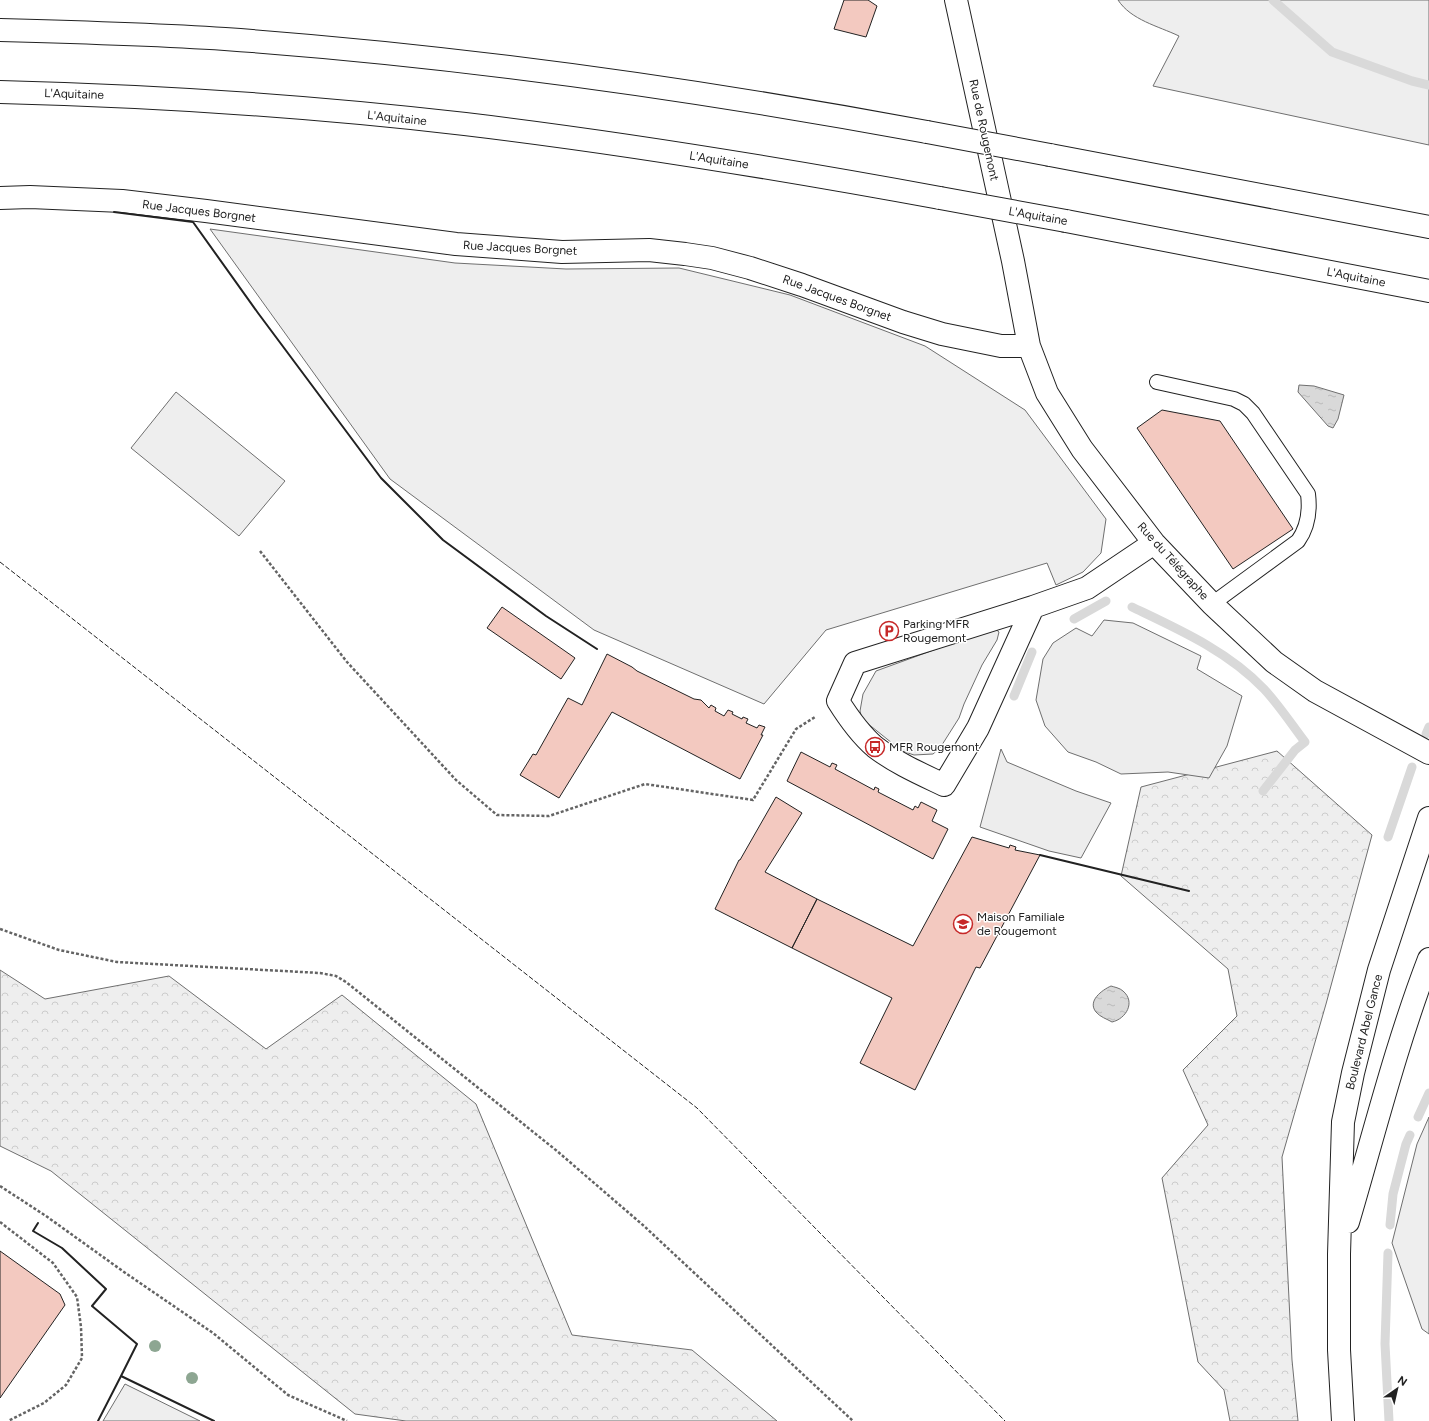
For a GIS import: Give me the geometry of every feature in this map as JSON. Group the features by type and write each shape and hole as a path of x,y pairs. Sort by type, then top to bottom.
{"main road":[{"name":"Rue de Rougemont","path":"956,0 1012,261"},
{"path":"0,30 102,32 225,39 472,62 595,78 840,116 1429,227"},
{"name":"L'Aquitaine","path":"0,92 100,95 220,102 464,124 586,140 828,177 1429,291"},
{"name":"Rue Jacques Borgnet","path":"0,198 30,197 122,202 214,212 456,244 562,252 649,250 685,254 712,258 750,268 802,285 903,322 942,334 1001,346 1029,346"},
{"name":"Rue du Télégraphe","path":"1012,261 1029,346 1047,393 1082,449 1154,543 1212,604 1274,662 1314,691 1429,753"},
{"path":"1033,608 978,728 944,785 911,770 875,747 848,717 838,701 855,662 1033,608 1087,588 1154,543"},
{"name":"Boulevard Abel Gance","path":"1343,1421 1339,1350 1339,1254 1343,1122 1353,1073 1379,970 1429,818"},
{"name":"Boulevard Abel Gance","path":"1339,1254 1388,1081 1429,959"}],"lane":[{"path":"1157,382 1234,399 1244,404 1254,413 1308,494 1309,507 1304,533 1298,541 1212,604"}],"path":[{"path":"260,551 347,662 456,780 497,815 549,816 645,784 754,800 796,729 838,701"},
{"path":"0,929 59,950 117,962 320,973 336,976 346,982 563,1156 644,1226 853,1421"},
{"path":"0,1186 46,1216 213,1333 288,1395 347,1421"},
{"path":"0,1222 53,1263 77,1297 81,1327 82,1358 66,1385 44,1404 8,1421"}],"green space":[{"path":"1118,0 1429,0 1429,145 1153,86 1179,36 1137,18 1123,7"},
{"path":"210,229 455,263 566,269 679,268 790,295 925,346 1025,410 1106,519 1101,553 1083,572 1056,585 1047,563 826,630 764,704 594,630 390,479"},
{"path":"176,392 285,481 239,536 131,448"},
{"path":"994,628 999,632 997,640 982,665 959,718 940,748 933,754 914,755 902,751 862,719 860,711 863,694 876,671"},
{"path":"1277,751 1372,835 1282,1157 1292,1360 1298,1421 1230,1421 1224,1390 1198,1362 1162,1178 1208,1125 1183,1070 1237,1016 1228,969 1121,876 1141,787"},
{"path":"0,970 45,999 169,976 266,1049 342,995 476,1104 572,1335 692,1350 777,1421 406,1421 355,1414 51,1171 0,1146"},
{"path":"1429,1117 1429,1334 1422,1329 1392,1243 1417,1144"},
{"path":"125,1384 200,1421 103,1421"}],"shaded area":[{"path":"1104,620 1133,623 1201,656 1197,669 1242,696 1227,746 1209,778 1168,772 1121,774 1096,762 1068,752 1045,726 1036,700 1043,659 1053,643 1076,628 1092,636"},
{"path":"1001,749 1007,762 1076,791 1111,803 1081,858 1049,851 980,827"}],"water":[{"path":"1299,385 1314,386 1344,395 1338,419 1333,428 1328,426 1298,392"},
{"path":"1111,986 1119,988 1123,991 1129,1000 1128,1010 1125,1014 1112,1022 1098,1014 1093,1004 1094,1000 1100,993"}],"building":[{"path":"844,0 868,0 877,6 866,37 834,29"},
{"path":"1162,410 1220,421 1293,529 1233,569 1137,428"},
{"path":"502,607 575,658 561,679 487,628"},
{"path":"607,654 637,671 694,699 701,700 709,708 711,705 716,708 715,711 724,716 728,710 733,712 732,714 742,719 743,717 748,719 746,723 757,728 759,725 765,727 761,735 763,735 740,779 612,712 559,798 520,775 533,754 536,755 568,698 582,705"},
{"path":"801,752 830,767 832,763 837,765 835,769 874,790 875,787 879,789 878,792 913,810 915,806 918,808 921,802 937,810 932,821 948,829 933,859 787,781"},
{"path":"776,797 802,813 765,872 817,899 792,948 715,909 739,860"},
{"path":"972,837 1009,848 1010,845 1016,847 1015,850 1040,855 980,968 976,967 915,1090 860,1063 892,998 792,948 817,899 913,946"},
{"path":"0,1251 60,1294 65,1305 0,1398"}],"waterway":[{"path":"1273,0 1332,52 1412,81 1429,85"},
{"path":"1074,619 1106,601"},
{"path":"1132,607 1202,642 1235,663 1250,675 1270,695 1305,742 1295,750 1263,791"},
{"path":"1014,696 1032,652"},
{"path":"1426,734 1429,727"},
{"path":"1388,837 1412,767"},
{"path":"1418,1117 1429,1093"},
{"path":"1390,1225 1393,1194 1406,1144 1410,1135"},
{"path":"1388,1253 1385,1344 1389,1421"}],"fence":[{"path":"0,562 697,1108 1005,1421"}],"wall":[{"path":"114,212 193,222 258,313 381,478 443,540 546,616 597,649"},
{"path":"1040,855 1189,891"},
{"path":"38,1223 33,1231 62,1248 106,1289 92,1306 137,1344 121,1376 214,1421"},
{"path":"98,1421 121,1376"}],"place":[{"name":"Parking MFR Rougemont","path":"889,631"},
{"name":"MFR Rougemont","path":"875,747"},
{"name":"Maison Familiale de Rougemont","path":"963,924"}]}
